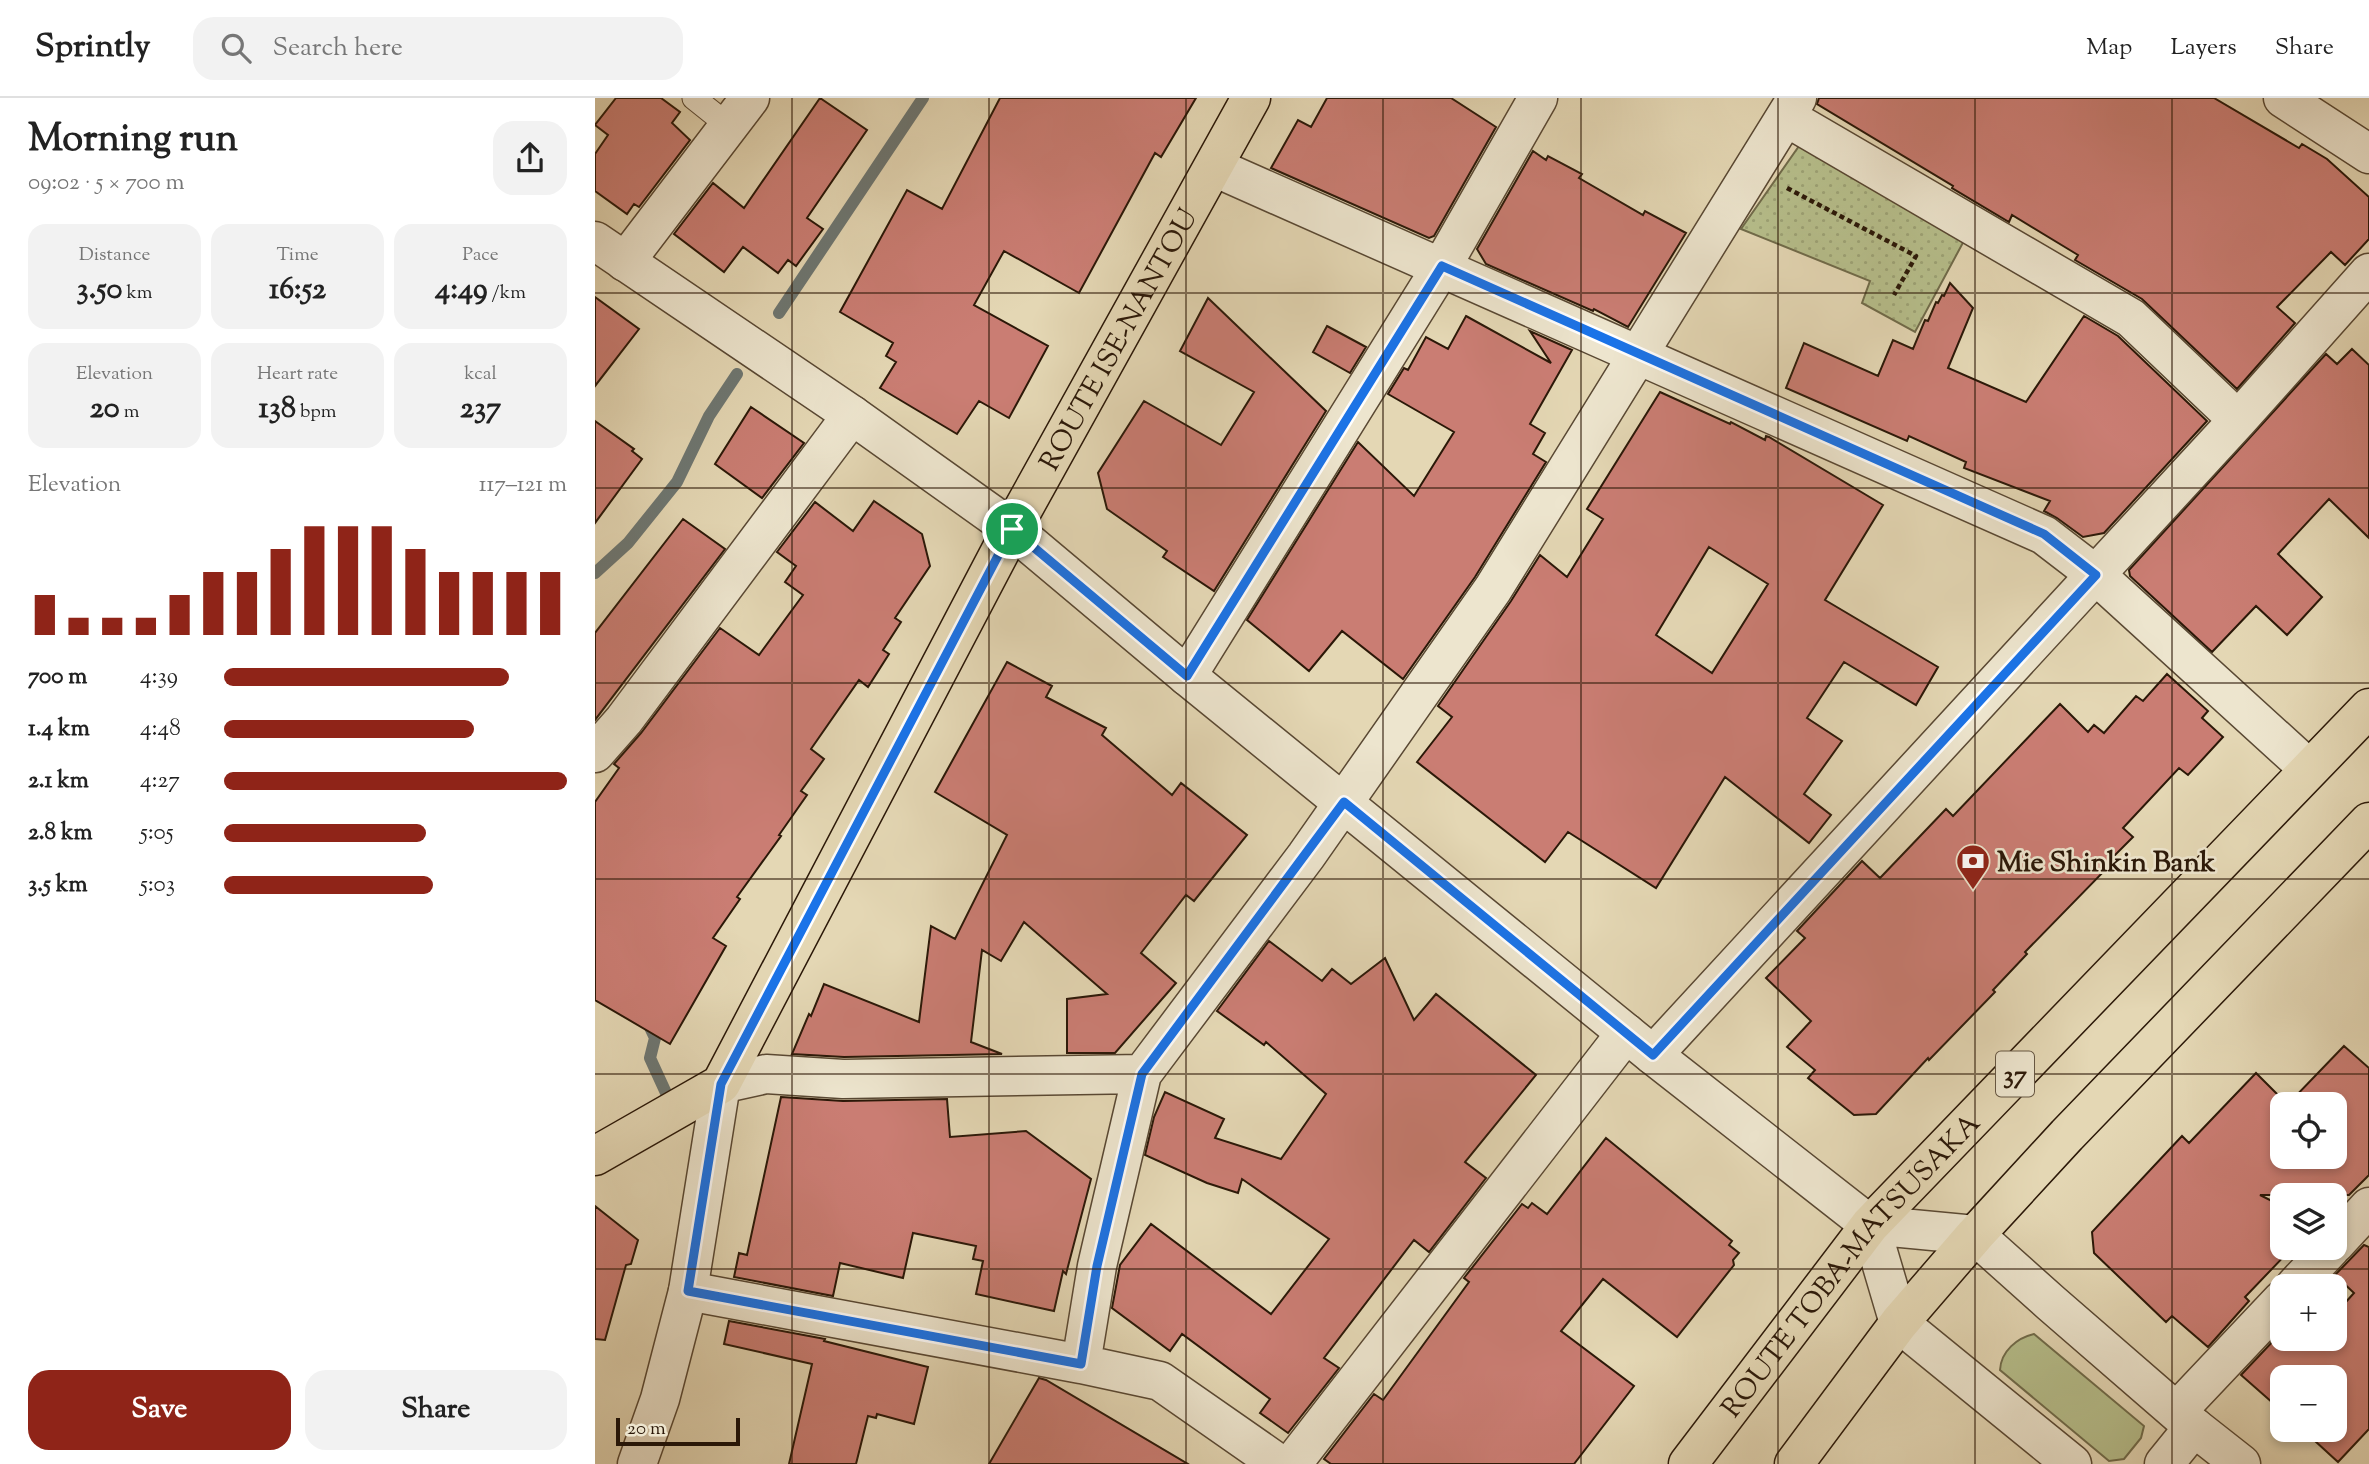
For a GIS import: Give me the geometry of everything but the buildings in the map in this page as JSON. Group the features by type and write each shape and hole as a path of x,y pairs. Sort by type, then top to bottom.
{"main road":[{"name":"ROUTE ISE-NANTOU","path":"721,1084 1012,529 1251,98"},
{"name":"ROUTE TOBA-MATSUSAKA","path":"1688,1464 1870,1225 2369,708"},
{"path":"1794,1464 1899,1323 1975,1235 2067,1135 2369,822"},
{"path":"595,1156 721,1084"}],"street":[{"path":"1187,676 1442,266 1538,98"},
{"path":"2283,98 2369,154"},
{"path":"1081,1364 1097,1266 1142,1074 1344,802 1493,589 1791,108 2131,318 2238,421"},
{"path":"739,112 610,251 852,415 1012,529 1187,676 1640,1044 1870,1225 1975,1235 2185,1419 2241,1464"},
{"path":"1214,167 2044,534 2096,575 2309,769"},
{"path":"1292,1464 1640,1044 2096,575 2238,421 2369,272"},
{"path":"595,753 625,720 852,415"},
{"path":"637,1464 660,1399 688,1291 721,1084 766,1074 843,1079 1142,1074"},
{"path":"2347,1231 2369,1207"},
{"path":"1870,1225 1899,1323 2072,1464"},
{"path":"2306,1274 2320,1260"},
{"path":"688,1291 1160,1381 1279,1464"},
{"path":"2164,1464 2185,1419 2270,1315"}],"lane":[{"path":"694,98 739,112"}],"path":[{"path":"1753,170 1916,256 1894,295"}],"green space":[{"path":"1806,136 1973,224 1915,332 1862,303 1870,281 1741,229"},
{"path":"2034,1334 2144,1426 2141,1438 2124,1459 2109,1461 2000,1370 2003,1357 2011,1346"}],"waterway":[{"path":"779,313 923,98"},
{"path":"595,573 628,543 677,482 709,416 737,374"},
{"path":"646,1019 655,1038 650,1058 672,1106"}],"place":[{"name":"Mie Shinkin Bank","path":"1973,891"}],"route":[{"path":"1442,266 2044,534 2096,575 1653,1055 1344,802 1142,1074 1097,1266 1081,1364 688,1291 721,1084 1012,529 1187,676 1442,266"}]}
